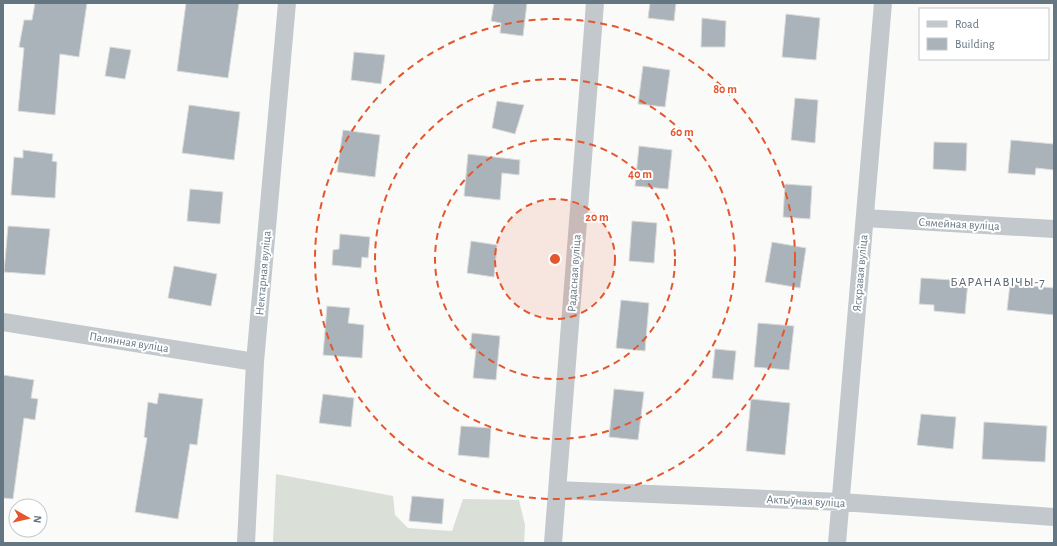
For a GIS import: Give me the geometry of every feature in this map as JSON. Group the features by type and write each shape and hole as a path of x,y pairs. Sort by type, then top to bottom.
{"street":[{"name":"Нектарная вуліца","path":"246,543 255,362 287,3"},
{"name":"Радасная вуліца","path":"553,543 595,3"},
{"name":"Яскравая вуліца","path":"837,543 883,3"},
{"name":"Сямейная вуліца","path":"865,218 1054,230"},
{"name":"Палянная вуліца","path":"3,322 255,362"},
{"name":"Актыўная вуліца","path":"557,490 841,502 1054,517"}],"shaded area":[{"path":"276,474 393,496 395,515 408,528 452,531 463,499 519,500 525,525 524,543 273,543"}],"building":[{"path":"35,3 87,3 79,57 60,54 55,115 18,111 24,48 19,47 24,20 32,20"},
{"path":"186,3 239,3 228,78 177,71"},
{"path":"494,3 527,3 523,36 500,33 501,23 491,21"},
{"path":"650,3 676,3 674,21 648,18"},
{"path":"786,14 820,18 816,60 782,57"},
{"path":"702,18 726,21 725,47 701,47"},
{"path":"110,47 131,50 125,79 105,76"},
{"path":"354,52 385,55 381,84 351,80"},
{"path":"643,66 670,70 665,107 638,104"},
{"path":"795,98 818,100 815,143 791,140"},
{"path":"497,101 524,105 515,134 492,128"},
{"path":"189,105 240,112 234,160 182,153"},
{"path":"343,130 380,135 375,177 337,172"},
{"path":"1011,140 1054,144 1054,170 1036,168 1035,175 1008,173"},
{"path":"934,142 967,143 966,171 933,169"},
{"path":"639,146 672,150 668,189 635,186"},
{"path":"23,150 53,154 52,161 57,162 55,198 11,195 14,157 23,158"},
{"path":"468,154 520,160 519,175 502,173 500,200 464,196"},
{"path":"785,184 812,186 810,219 783,217"},
{"path":"190,189 223,192 220,224 187,221"},
{"path":"632,221 657,223 654,263 629,261"},
{"path":"8,226 50,229 45,275 4,272"},
{"path":"340,234 370,237 368,258 362,257 361,268 332,265 333,250 339,249"},
{"path":"471,241 497,245 494,277 467,273"},
{"path":"772,242 806,248 800,288 765,282"},
{"path":"174,266 217,274 211,306 168,298"},
{"path":"921,278 968,281 965,314 934,311 934,305 919,304"},
{"path":"1010,284 1054,288 1054,315 1007,310"},
{"path":"621,300 649,303 645,351 616,348"},
{"path":"327,306 350,308 348,323 364,325 362,358 323,355"},
{"path":"758,323 794,326 789,370 754,367"},
{"path":"472,333 500,336 496,380 473,378 476,349 470,349"},
{"path":"715,349 736,351 733,380 712,378"},
{"path":"3,375 34,380 31,398 38,399 35,420 24,418 13,498 3,498"},
{"path":"614,389 644,392 638,440 609,437"},
{"path":"159,393 203,399 197,445 190,444 178,519 135,512 147,438 144,437 148,402 157,404"},
{"path":"323,394 354,398 351,427 319,423"},
{"path":"751,399 790,403 785,455 746,451"},
{"path":"921,414 956,417 953,449 917,445"},
{"path":"984,422 1047,426 1045,462 982,459"},
{"path":"461,426 491,428 489,458 458,455"},
{"path":"412,496 444,499 442,524 409,521"}],"district":[{"name":"БАРАНАВІЧЫ-7","path":"998,281"}]}
